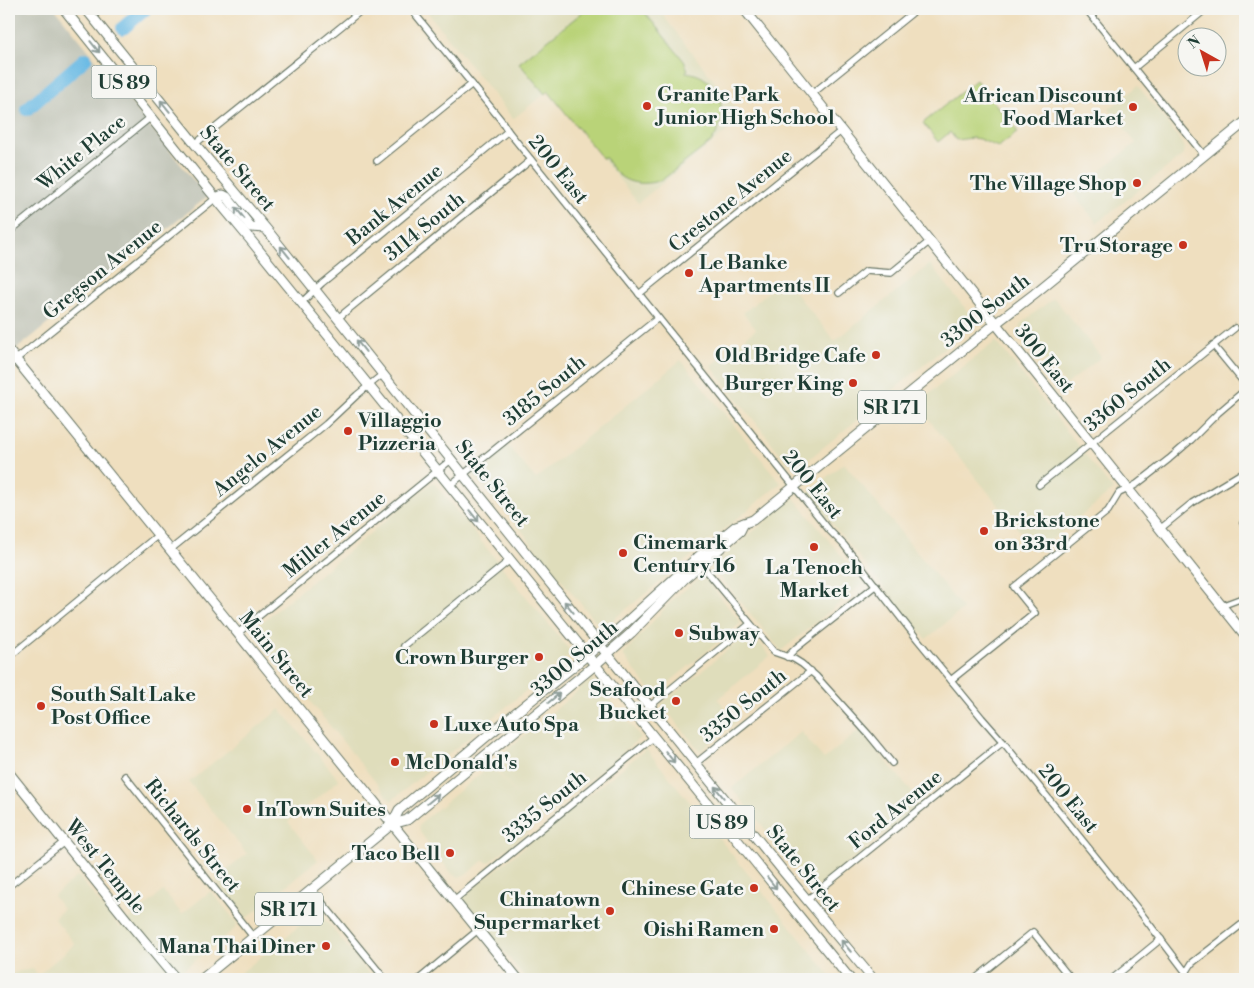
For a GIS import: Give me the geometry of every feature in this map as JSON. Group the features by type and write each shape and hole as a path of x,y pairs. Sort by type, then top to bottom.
{"main road":[{"name":"State Street","path":"64,9 850,979"},
{"name":"State Street","path":"86,9 452,459 607,654 873,979"},
{"name":"300 East","path":"744,9 1245,635"},
{"name":"3300 South","path":"202,979 392,824 399,810 626,623 698,557 736,526 753,520 1245,122"},
{"path":"216,198 223,195 227,197 251,227 265,228"},
{"name":"Main Street","path":"9,351 12,362 158,535 518,979"},
{"name":"3300 South","path":"392,824 407,820 595,665 631,633 685,578 740,531 744,524"},
{"name":"West Temple","path":"9,773 176,979"}],"street":[{"path":"195,144 363,9"},
{"name":"200 East","path":"411,9 658,318 876,585 918,640 1003,742 1191,979"},
{"path":"812,94 917,9"},
{"path":"1086,9 1204,155"},
{"path":"1134,68 1206,9"},
{"path":"377,161 472,84"},
{"name":"White Place","path":"9,232 151,117"},
{"name":"Bank Avenue","path":"301,303 508,131"},
{"name":"Crestone Avenue","path":"639,294 842,132"},
{"name":"3114 South","path":"338,318 531,160"},
{"name":"Gregson Avenue","path":"12,362 216,198"},
{"path":"839,293 866,271 891,273 930,241"},
{"name":"3185 South","path":"450,486 658,318"},
{"name":"3360 South","path":"1039,485 1235,328"},
{"path":"1213,345 1245,384"},
{"name":"Angelo Avenue","path":"170,550 326,424 383,374"},
{"path":"951,680 1035,613 1014,586 1108,510 1119,493 1128,489 1191,440 1245,390"},
{"name":"Miller Avenue","path":"238,633 452,459"},
{"path":"1160,529 1192,503 1245,471"},
{"path":"1245,521 1243,523 1245,525"},
{"path":"9,657 158,535"},
{"path":"404,646 510,560"},
{"path":"701,564 774,652 794,659 810,672 869,735 892,763"},
{"path":"787,657 876,585"},
{"path":"1221,606 1245,597"},
{"path":"650,706 750,624"},
{"name":"3350 South","path":"696,763 810,672"},
{"name":"3335 South","path":"454,900 654,737"},
{"name":"Ford Avenue","path":"807,900 1003,742"},
{"name":"Richards Street","path":"125,776 254,938"},
{"path":"9,886 64,842"},
{"path":"312,890 384,979"},
{"path":"1182,979 1187,974 1192,963 1241,925"},
{"path":"419,979 478,930"},
{"path":"975,979 1033,932 1071,979"},
{"path":"1112,979 1161,939"}],"shaded area":[{"path":"9,9 55,9 207,197 9,355"},
{"name":"Granite Park Junior High School","path":"425,9 658,9 743,118 638,203 548,91 513,119"},
{"path":"1138,86 1179,138 1184,146 1183,155 1097,223 1073,193 1136,143 1109,109"},
{"path":"930,264 976,322 808,460 794,466 787,462 711,366 756,329 743,313 784,279 835,341"},
{"path":"1054,298 1101,357 1066,385 1022,334 1020,329 1021,324 1025,320"},
{"path":"996,341 1113,490 1037,552 916,404"},
{"path":"681,360 781,483 602,629 473,474 507,445 536,479"},
{"path":"844,463 963,609 926,639 807,493"},
{"path":"433,482 572,653 391,801 252,630"},
{"path":"794,498 864,583 781,651 711,566"},
{"path":"703,576 741,623 654,695 623,655 674,598"},
{"path":"750,631 770,656 718,699 736,722 700,751 661,704"},
{"path":"592,679 641,737 539,821 540,823 488,863 484,860 468,873 459,877 453,875 420,832 419,826 491,765 522,801 491,763"},
{"path":"280,709 339,780 288,822 318,860 247,918 215,880 247,854 189,782"},
{"path":"860,730 922,804 814,890 732,788 801,732 824,759"},
{"path":"646,749 833,979 526,979 461,898"},
{"path":"78,876 120,928 163,891 182,914 211,891 237,923 236,928 171,979 9,979 9,975 33,969 38,975 75,944 54,918 63,909 53,896"},
{"path":"318,911 371,976 367,979 233,979"}],"green space":[{"name":"Granite Park Junior High School","path":"582,9 642,9 684,61 688,70 685,72 697,75 715,89 721,109 721,121 717,132 711,142 662,180 637,183 622,178 616,173 606,158 602,158 548,91 545,94 519,63 584,11"},
{"path":"976,80 1018,132 998,147 979,139 956,140 950,132 938,142 923,123"}],"waterway":[{"path":"123,28 145,9"},
{"path":"27,109 85,59"}],"place":[{"name":"Granite Park Junior High School","path":"647,106"},
{"name":"African Discount Food Market","path":"1133,107"},
{"name":"The Village Shop","path":"1137,183"},
{"name":"Tru Storage","path":"1183,245"},
{"name":"Le Banke Apartments II","path":"689,273"},
{"name":"Old Bridge Cafe","path":"876,355"},
{"name":"Burger King","path":"853,383"},
{"name":"Villaggio Pizzeria","path":"348,431"},
{"name":"Brickstone on 33rd","path":"984,531"},
{"name":"La Tenoch Market","path":"814,547"},
{"name":"Cinemark Century 16","path":"623,553"},
{"name":"Subway","path":"679,633"},
{"name":"Crown Burger","path":"539,657"},
{"name":"Seafood Bucket","path":"676,701"},
{"name":"South Salt Lake Post Office","path":"41,706"},
{"name":"Luxe Auto Spa","path":"434,724"},
{"name":"McDonald's","path":"395,762"},
{"name":"InTown Suites","path":"247,809"},
{"name":"Taco Bell","path":"450,853"},
{"name":"Chinese Gate","path":"754,888"},
{"name":"Chinatown Supermarket","path":"610,911"},
{"name":"Oishi Ramen","path":"774,929"},
{"name":"Mana Thai Diner","path":"326,946"}]}
